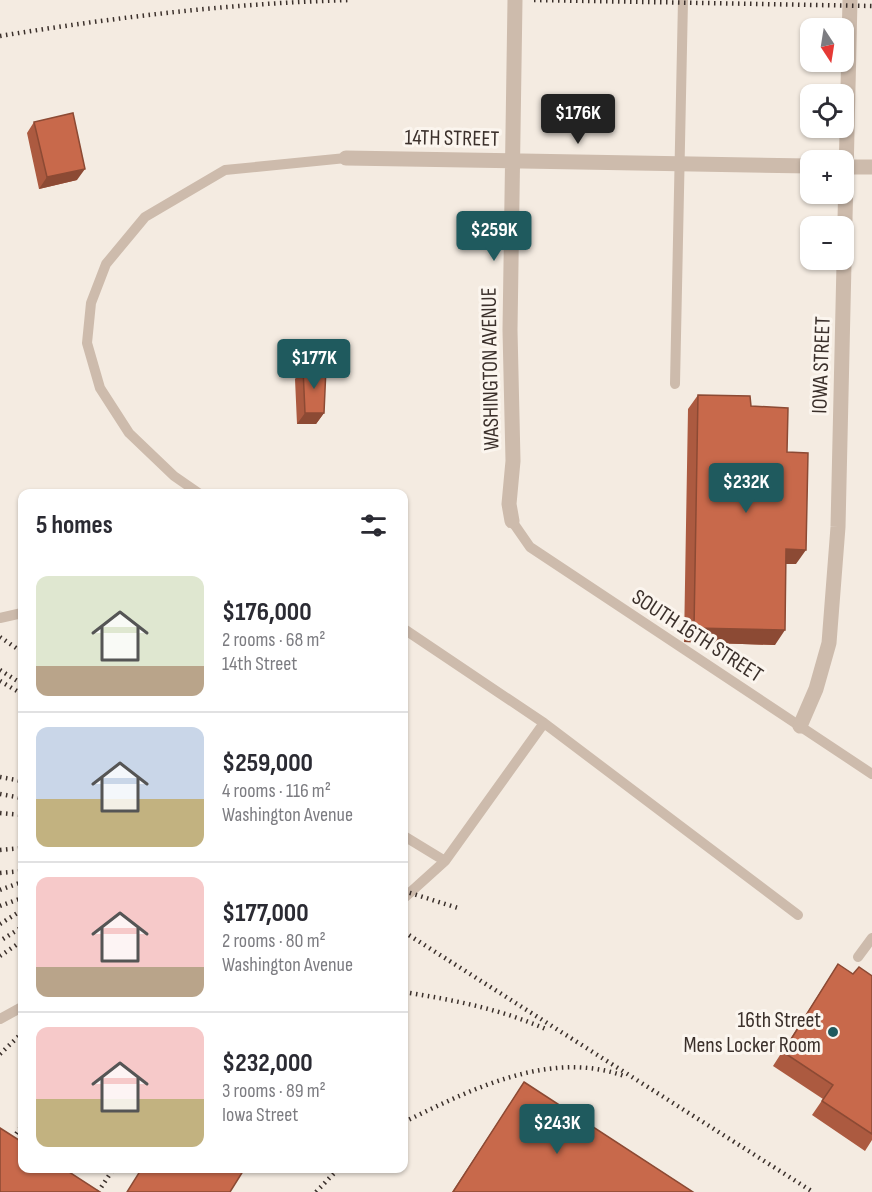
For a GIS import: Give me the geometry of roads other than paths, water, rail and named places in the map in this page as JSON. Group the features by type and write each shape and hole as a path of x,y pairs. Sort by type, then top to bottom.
{"street":[{"name":"WASHINGTON AVENUE","path":"512,521 509,504 513,461 510,330 515,0"},
{"name":"IOWA STREET","path":"846,150 850,0"},
{"name":"14TH STREET","path":"346,158 800,166"},
{"path":"854,167 872,167"},
{"name":"IOWA STREET","path":"800,726 816,689 829,643 838,527 844,204"}],"lane":[{"path":"675,384 683,0"},
{"path":"193,489 174,476 129,433 100,388 87,343 91,303 106,264 145,217 225,170 346,158"},
{"name":"SOUTH 16TH STREET","path":"512,521 530,548 872,774"},
{"path":"0,618 18,614"},
{"path":"408,632 544,723 798,915"},
{"path":"408,894 445,861 544,723"},
{"path":"408,838 445,861"},
{"path":"858,957 872,938"},
{"path":"0,1019 18,1009"}],"railway":[{"path":"0,36 175,12 263,4 351,0"},
{"path":"534,0 872,6"},
{"path":"0,637 18,649"},
{"path":"0,670 18,681"},
{"path":"0,681 18,692"},
{"path":"0,777 18,780"},
{"path":"0,794 18,797"},
{"path":"0,813 18,815"},
{"path":"0,850 18,848"},
{"path":"0,873 18,871"},
{"path":"0,890 18,883"},
{"path":"408,892 461,909"},
{"path":"0,906 18,899"},
{"path":"0,924 18,913"},
{"path":"3,939 18,930"},
{"path":"408,935 813,1192"},
{"path":"0,956 18,944"},
{"path":"408,993 477,1006 513,1016 548,1030"},
{"path":"0,1054 18,1037"},
{"path":"408,1120 483,1086 539,1070 568,1067 596,1069 624,1076"},
{"path":"0,1159 18,1131"},
{"path":"98,1192 111,1173"},
{"path":"316,1192 334,1173"}],"place":[{"name":"16th Street Mens Locker Room","path":"833,1032"}]}
